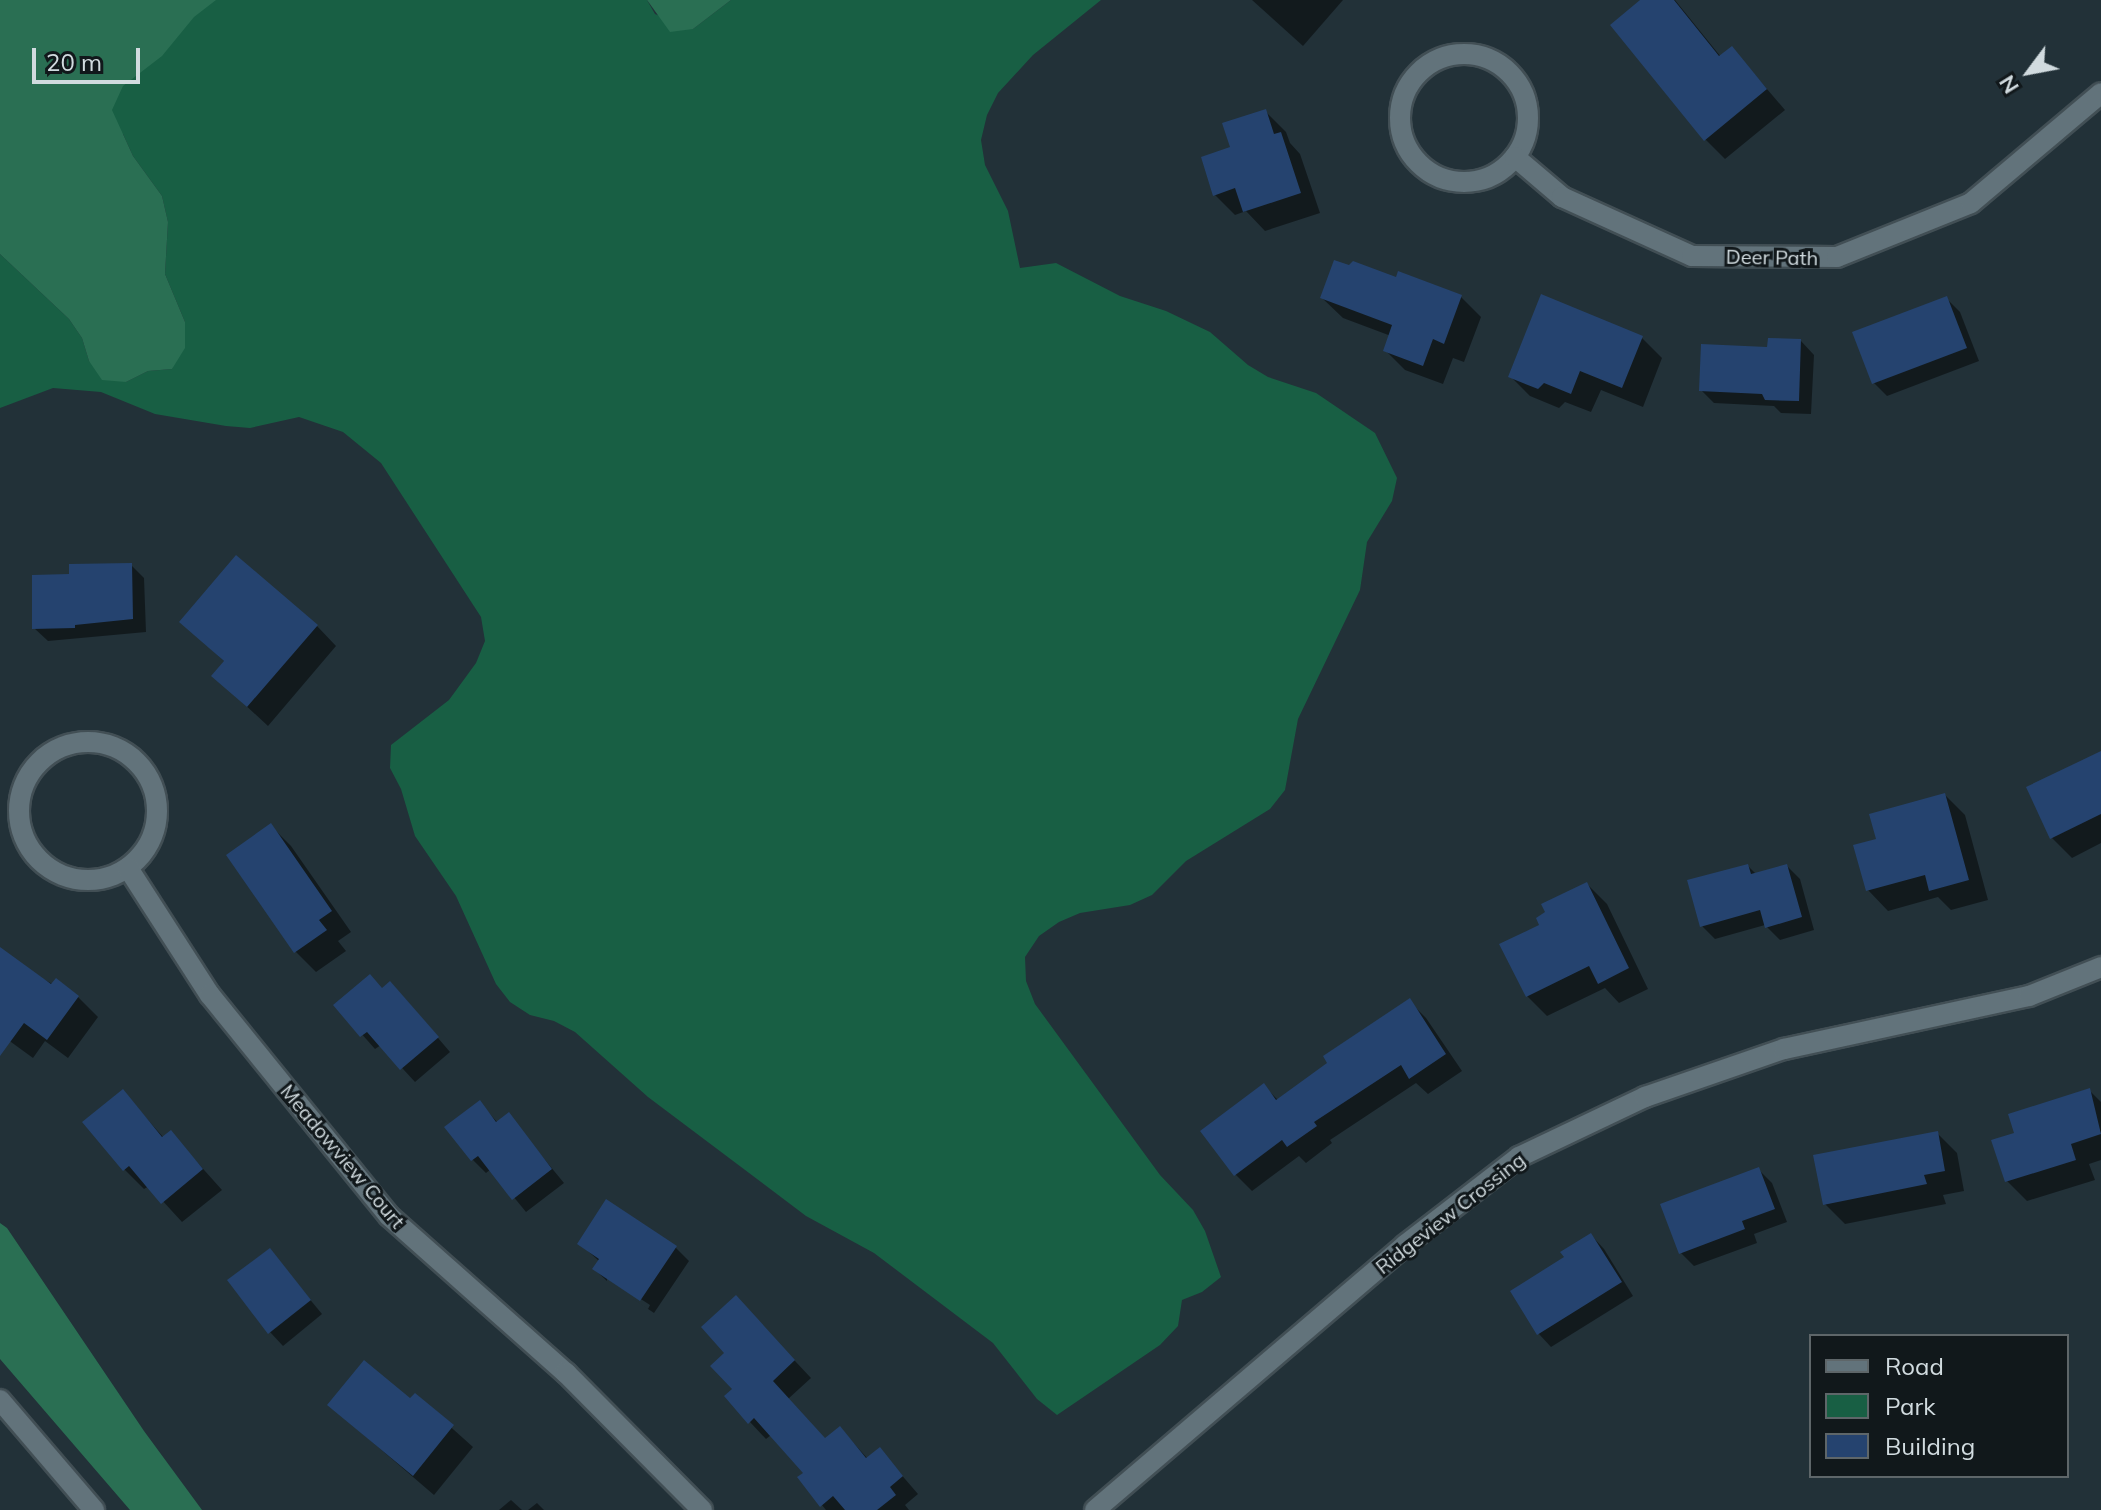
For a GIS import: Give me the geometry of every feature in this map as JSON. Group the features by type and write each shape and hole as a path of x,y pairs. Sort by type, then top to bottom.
{"street":[{"path":"1455,54 1481,56 1503,67 1520,86 1528,109 1527,135 1515,157 1497,174 1473,182 1448,181 1426,170 1409,151 1400,127 1402,102 1413,79 1432,62 1455,54"},
{"name":"Deer Path","path":"1515,157 1562,197 1692,256 1837,257 1971,203 2101,93"},
{"path":"80,742 103,743 124,752 141,767 153,787 156,821 144,852 128,868 107,878 84,880 62,876 43,864 28,846 20,825 19,802 26,780 39,761 58,748 80,742"},
{"name":"Meadowview Court","path":"128,868 210,995 389,1216 566,1373 702,1510"},
{"name":"Ridgeview Crossing","path":"1095,1510 1405,1245 1519,1157 1645,1097 1784,1049 2029,996 2101,967"},
{"path":"0,1400 94,1510"}],"green space":[{"path":"0,0 647,0 655,14 693,29 731,0 1101,0 1033,55 998,93 987,115 981,140 985,165 1008,211 1020,268 1056,263 1120,296 1166,311 1210,332 1248,365 1268,377 1316,393 1375,433 1397,478 1392,501 1367,542 1360,590 1298,719 1285,790 1270,809 1186,861 1152,895 1130,905 1080,913 1059,922 1039,936 1025,957 1026,981 1035,1004 1160,1175 1193,1210 1205,1231 1221,1277 1202,1292 1182,1300 1178,1326 1160,1345 1057,1415 1037,1399 993,1343 874,1253 806,1216 648,1097 575,1032 554,1021 530,1015 510,1002 496,984 456,896 415,836 401,789 390,768 391,745 449,700 476,663 485,641 481,617 381,463 343,432 299,417 250,428 226,426 155,414 101,392 53,388 0,408 0,254 69,319 82,338 89,361 126,382 148,371 172,369 185,322 165,274 168,222 162,196 133,156 123,134 0,235"},
{"path":"0,0 216,0 194,17 162,56 123,86 112,110 133,156 162,196 168,222 165,274 185,322 185,348 172,369 148,371 126,382 102,380 69,319 0,254"},
{"path":"647,0 731,0 693,29 670,32"},
{"path":"0,1223 7,1228 144,1431 202,1510 130,1510 0,1359"}],"building":[{"path":"1640,0 1674,0 1719,56 1732,46 1767,89 1704,141 1610,25"},
{"path":"1266,109 1274,134 1281,132 1301,193 1243,212 1235,188 1213,196 1201,157 1230,147 1222,123"},
{"path":"1334,260 1349,265 1353,261 1396,277 1398,271 1462,295 1444,344 1433,339 1423,366 1383,351 1392,325 1320,298"},
{"path":"1541,294 1643,336 1622,388 1580,371 1571,394 1544,383 1538,389 1508,377"},
{"path":"1947,296 1967,348 1872,384 1852,332"},
{"path":"1768,338 1801,339 1799,401 1765,400 1762,394 1699,391 1701,344 1767,347"},
{"path":"236,555 318,625 247,707 211,676 224,661 179,622"},
{"path":"132,563 133,619 75,625 75,628 32,629 32,575 69,574 69,564"},
{"path":"2101,751 2101,814 2050,839 2026,787"},
{"path":"1945,793 1969,880 1929,891 1925,875 1866,891 1853,845 1876,839 1869,814"},
{"path":"271,823 332,911 319,920 327,930 294,953 226,855"},
{"path":"1748,864 1751,874 1787,864 1802,917 1765,928 1760,910 1700,927 1687,880"},
{"path":"1587,882 1629,968 1598,984 1589,966 1526,997 1499,944 1539,925 1536,918 1545,912 1541,904"},
{"path":"0,947 51,984 56,978 79,996 47,1040 24,1023 0,1056"},
{"path":"370,974 382,988 390,981 439,1037 400,1070 367,1032 360,1037 333,1005"},
{"path":"1410,998 1446,1054 1409,1079 1401,1065 1314,1122 1317,1126 1287,1147 1282,1140 1234,1176 1200,1131 1264,1083 1276,1100 1327,1063 1323,1056"},
{"path":"2090,1088 2101,1134 2071,1144 2076,1160 2005,1182 1991,1140 2014,1133 2008,1114"},
{"path":"123,1089 162,1137 171,1130 203,1169 161,1204 129,1166 123,1171 82,1122"},
{"path":"480,1100 496,1122 509,1112 552,1169 512,1200 478,1156 471,1161 444,1127"},
{"path":"1938,1131 1945,1171 1924,1175 1927,1184 1823,1205 1813,1155"},
{"path":"1759,1167 1775,1209 1742,1221 1745,1229 1679,1254 1660,1204"},
{"path":"606,1199 677,1246 640,1301 592,1269 599,1259 577,1244"},
{"path":"1591,1233 1622,1282 1537,1335 1510,1291 1564,1257 1560,1252"},
{"path":"270,1248 311,1300 268,1334 227,1280"},
{"path":"736,1295 795,1360 773,1381 825,1438 840,1426 866,1458 880,1447 903,1476 890,1487 896,1495 877,1510 845,1510 833,1496 820,1507 797,1477 803,1473 754,1418 748,1424 724,1396 732,1389 710,1366 724,1353 701,1327"},
{"path":"364,1360 410,1398 415,1393 454,1425 413,1476 327,1405"}]}
